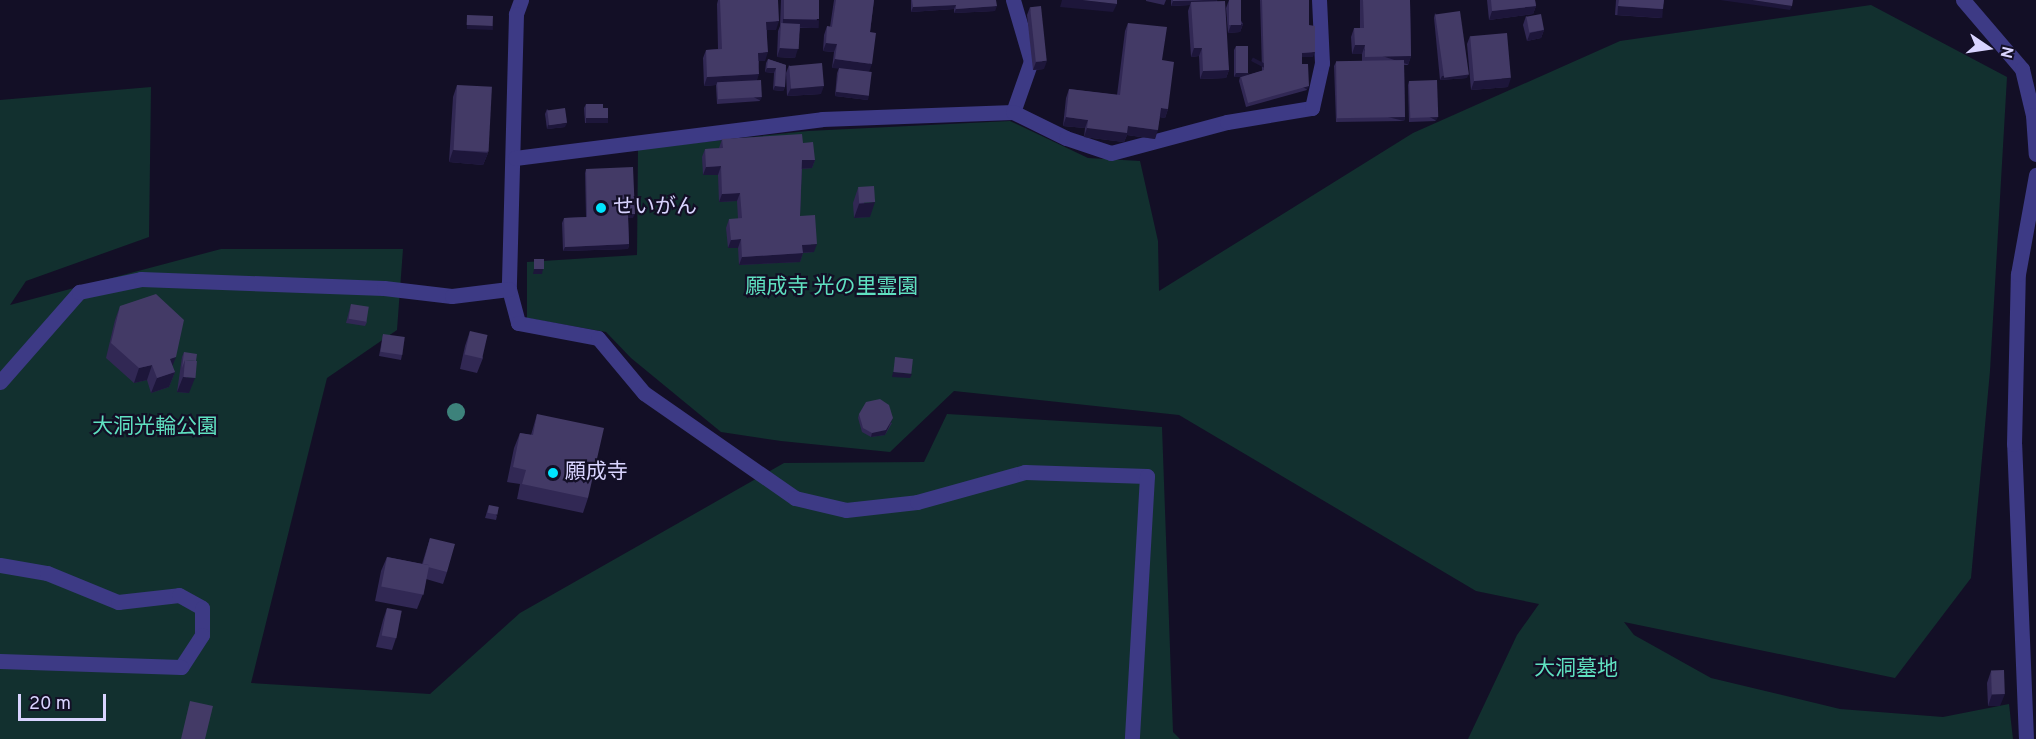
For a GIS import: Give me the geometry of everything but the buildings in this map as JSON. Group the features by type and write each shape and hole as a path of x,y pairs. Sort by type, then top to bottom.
{"street":[{"path":"521,0 516,14 515,158 509,289 518,323 598,338 644,393 795,498 846,510 917,502 1025,472 1147,476 1132,739"},
{"path":"1013,0 1031,61 1013,112"},
{"path":"515,158 822,119 1013,112 1066,138 1111,153 1227,122 1312,108 1322,63 1319,0"},
{"path":"1963,0 2022,69 2033,115 2036,154"},
{"path":"2026,739 2014,444 2019,372 2018,274 2036,175"},
{"path":"0,382 80,292 141,279 384,288 452,296 509,289"},
{"path":"0,565 47,573 118,602 178,595 202,608 202,635 181,667 0,661"}],"green space":[{"path":"1871,5 2007,77 1990,371 1971,578 1895,678 1624,622 1634,635 1711,678 1840,709 1943,717 2009,704 2013,739 1468,739 1517,635 1539,604 1476,591 1179,415 954,391 890,452 781,441 721,432 631,358 606,332 527,318 527,262 637,255 638,149 808,131 1010,121 1088,158 1140,161 1158,241 1159,291 1413,133 1620,41"},
{"name":"大洞光輪公園","path":"151,87 149,237 26,281 10,305 221,249 403,249 397,330 327,378 251,683 430,694 520,613 784,463 924,462 947,414 1162,427 1173,732 1180,739 0,739 0,100"}],"place":[{"name":"せいがん","path":"601,208"},
{"name":"願成寺","path":"553,473"}],"park label":[{"name":"願成寺 光の里霊園","path":"832,288"},
{"name":"大洞墓地","path":"1576,670"}]}
